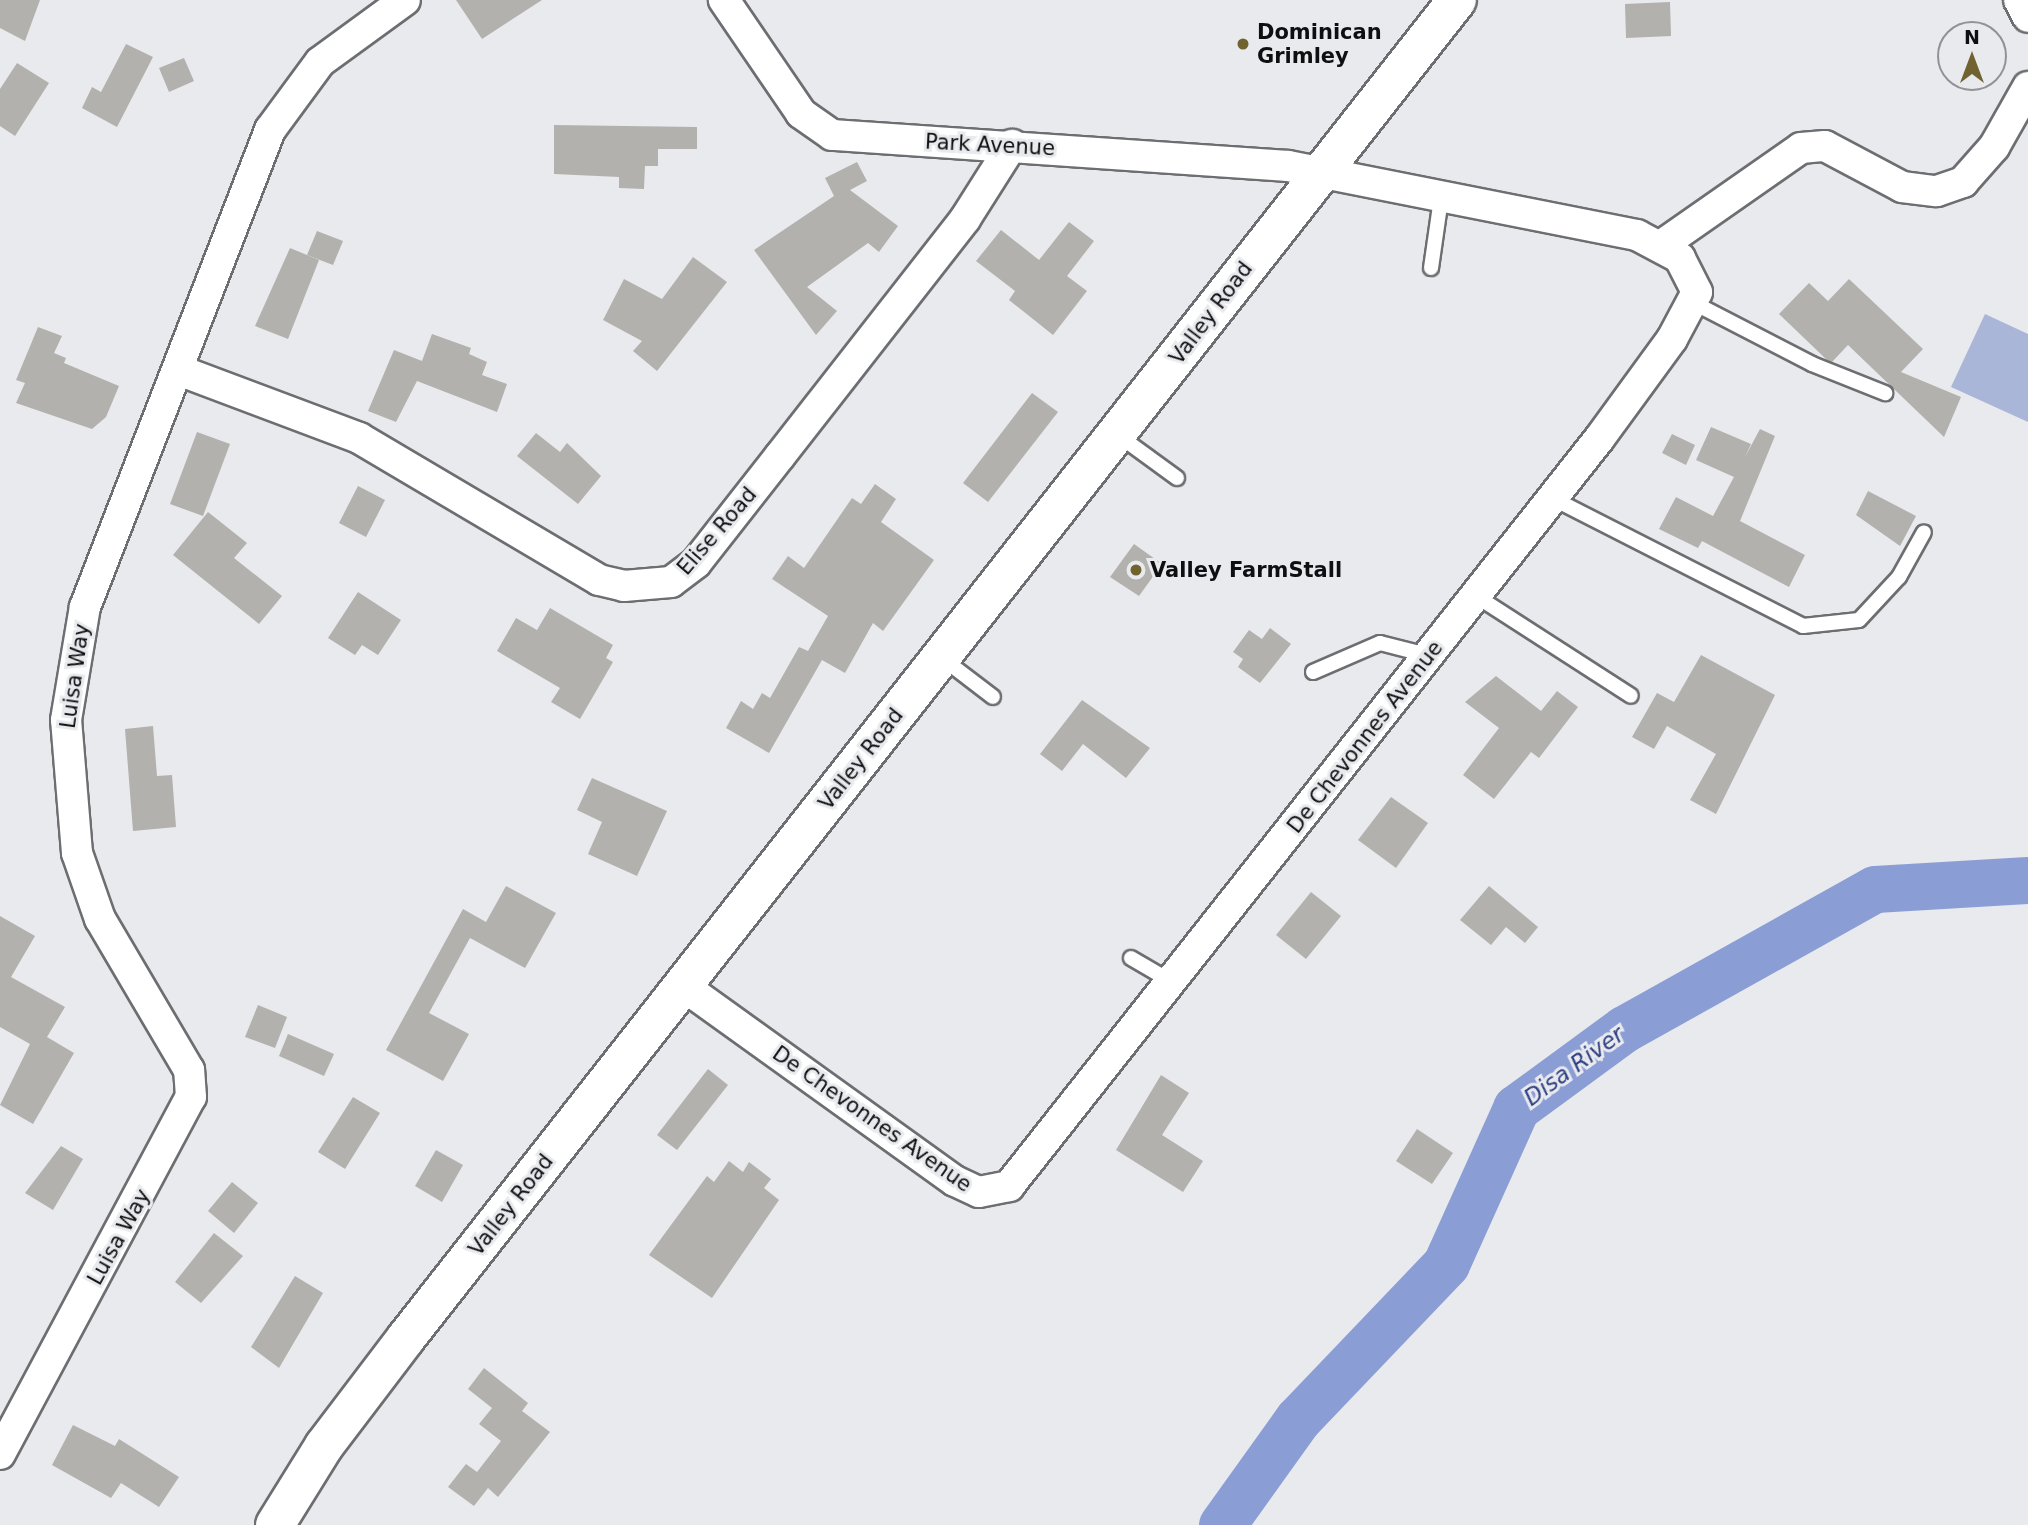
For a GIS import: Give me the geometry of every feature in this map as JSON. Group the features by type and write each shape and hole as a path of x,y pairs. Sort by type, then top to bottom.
{"street":[{"name":"Luisa Way","path":"0,1454 191,1097 189,1070 100,919 86,883 68,782 66,720 86,607 181,371 270,130 320,62 405,0"},
{"name":"Park Avenue","path":"724,0 801,113 822,131 1321,172"},
{"name":"Valley Road","path":"275,1525 324,1446 682,985 1457,0"},
{"path":"2019,0 2028,17"},
{"path":"1662,244 1801,148 1825,146 1902,187 1937,191 1963,182 1994,147 2028,87"},
{"name":"Elise Road","path":"181,371 359,438 599,580 624,586 671,582 696,563 965,219 1012,145"},
{"path":"1321,172 1662,244 1691,271 1694,303"},
{"name":"De Chevonnes Avenue","path":"682,985 955,1181 987,1192 1009,1186 1029,1167 1427,655 1476,596 1552,498 1694,303"}],"lane":[{"path":"1431,268 1440,199"},
{"path":"1694,303 1812,364 1885,393"},
{"path":"1117,434 1177,478"},
{"path":"1552,498 1803,626 1859,620 1899,577 1924,532"},
{"path":"1476,596 1631,696"},
{"path":"1313,672 1380,643 1427,655"},
{"path":"941,658 993,697"},
{"path":"1130,958 1173,983"}],"shaded area":[{"path":"1985,314 2028,334 2028,422 1951,387"}],"building":[{"path":"0,0 40,0 25,41 0,28"},
{"path":"456,0 542,0 482,39"},
{"path":"1670,2 1671,36 1626,38 1625,4"},
{"path":"126,44 153,57 117,127 82,108 92,87 101,92"},
{"path":"184,58 194,81 169,92 159,68"},
{"path":"17,63 49,83 15,136 0,126 0,89"},
{"path":"554,125 697,127 697,149 658,149 658,166 645,166 644,189 619,188 619,177 554,174"},
{"path":"857,162 867,181 850,190 898,226 879,252 868,243 807,287 837,311 816,335 754,250 834,196 825,178"},
{"path":"1069,222 1094,241 1067,276 1087,291 1053,335 1009,300 1015,291 976,261 1001,230 1039,260"},
{"path":"317,231 343,241 333,265 307,255"},
{"path":"290,248 319,260 288,339 255,326"},
{"path":"693,257 727,282 657,371 633,351 642,341 603,320 624,279 662,299"},
{"path":"1849,279 1923,349 1901,372 1961,397 1944,437 1848,345 1832,362 1827,360 1779,314 1809,283 1828,301"},
{"path":"38,327 62,336 54,353 66,358 64,363 119,386 106,417 92,429 16,403 25,383 16,380"},
{"path":"432,334 471,348 469,354 487,362 482,375 507,384 497,412 417,381 396,422 368,411 394,350 422,361"},
{"path":"1032,393 1058,412 988,502 963,483"},
{"path":"1711,427 1751,444 1745,457 1760,429 1775,436 1740,521 1805,555 1789,587 1702,541 1698,548 1659,529 1676,497 1713,516 1734,477 1696,460"},
{"path":"197,432 230,444 203,516 170,504"},
{"path":"536,433 560,452 567,443 601,476 578,504 517,456"},
{"path":"1672,434 1695,445 1686,465 1662,453"},
{"path":"875,484 896,499 881,522 934,560 883,631 873,623 845,673 822,660 769,753 726,728 741,701 753,709 762,693 770,698 799,647 808,651 828,616 772,579 788,556 804,568 852,498 861,504"},
{"path":"358,486 385,500 366,537 339,523"},
{"path":"1868,491 1916,516 1900,546 1856,515"},
{"path":"208,512 247,543 234,558 282,596 259,624 173,555"},
{"name":"Valley FarmStall","path":"1134,544 1162,564 1139,596 1110,577"},
{"path":"358,592 401,620 378,655 362,645 355,655 328,638"},
{"path":"550,608 613,645 606,658 613,662 580,719 551,702 560,688 497,651 516,618 537,630"},
{"path":"1270,628 1291,644 1260,683 1238,667 1243,659 1233,652 1249,630 1262,639"},
{"path":"1701,655 1775,695 1716,814 1690,800 1716,754 1667,726 1654,749 1632,737 1657,693 1674,702"},
{"path":"1496,676 1541,711 1557,691 1578,707 1539,758 1531,752 1494,799 1463,775 1499,728 1465,702"},
{"path":"1082,700 1150,748 1126,778 1083,744 1062,771 1040,754"},
{"path":"153,726 157,776 172,775 176,827 133,831 125,729"},
{"path":"592,778 667,811 637,876 588,854 602,822 577,810"},
{"path":"1391,797 1428,823 1396,868 1358,840"},
{"path":"506,886 556,913 525,968 470,938 429,1013 469,1034 443,1081 386,1050 463,909 486,922"},
{"path":"1489,886 1538,927 1525,943 1506,927 1491,945 1460,920"},
{"path":"1311,892 1341,916 1306,959 1276,935"},
{"path":"0,916 35,936 11,977 65,1007 47,1037 74,1053 33,1124 0,1105 30,1044 0,1027"},
{"path":"258,1005 287,1017 275,1048 245,1037"},
{"path":"288,1034 334,1054 324,1076 279,1056"},
{"path":"708,1069 728,1085 677,1150 657,1135"},
{"path":"1161,1075 1189,1093 1162,1135 1203,1161 1183,1192 1116,1150"},
{"path":"353,1097 380,1113 345,1169 318,1152"},
{"path":"1417,1129 1453,1153 1432,1184 1396,1161"},
{"path":"61,1146 83,1159 53,1210 25,1193"},
{"path":"436,1150 463,1165 442,1202 415,1186"},
{"path":"729,1161 743,1172 749,1162 771,1179 764,1188 779,1200 712,1298 649,1255 707,1176 714,1182"},
{"path":"232,1182 258,1203 234,1233 208,1211"},
{"path":"214,1233 243,1256 201,1303 175,1282"},
{"path":"295,1276 323,1293 279,1368 251,1347"},
{"path":"484,1368 528,1403 522,1411 550,1432 498,1497 488,1488 474,1506 448,1487 466,1464 477,1472 501,1441 479,1424 492,1408 468,1389"},
{"path":"73,1425 115,1446 119,1439 179,1477 159,1507 121,1483 111,1498 52,1465"}],"waterway":[{"name":"Disa River","path":"1222,1525 1298,1419 1446,1264 1516,1108 1624,1029 1875,889 2028,880"}],"place":[{"name":"Dominican Grimley","path":"1243,44"},
{"name":"Valley FarmStall","path":"1136,570"}]}
